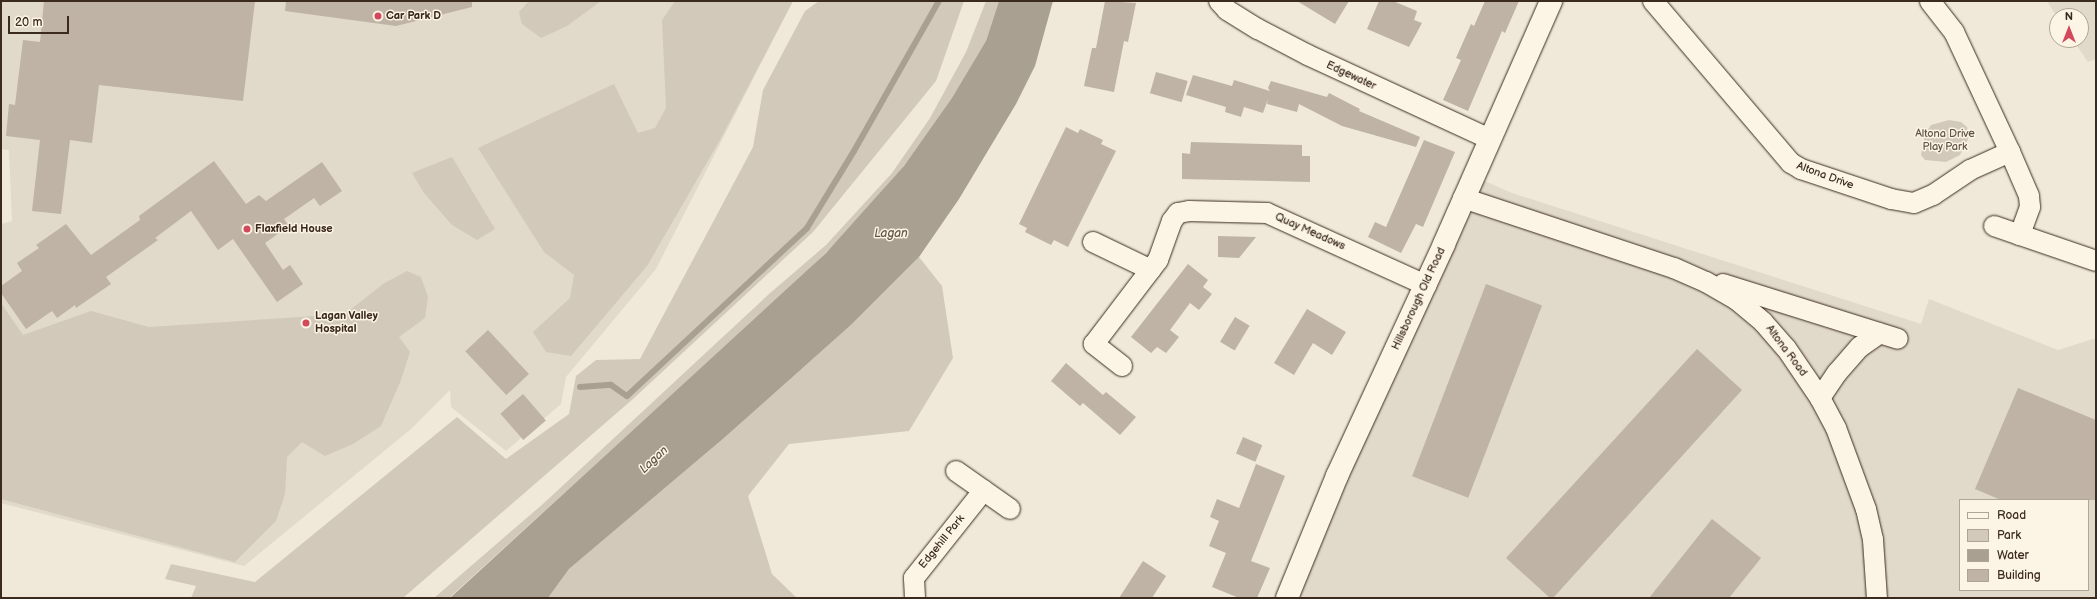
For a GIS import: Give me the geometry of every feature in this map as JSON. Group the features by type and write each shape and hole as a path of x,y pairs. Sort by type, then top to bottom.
{"street":[{"name":"Edgewater","path":"1219,1 1227,10 1258,29 1308,55 1490,139"},
{"name":"Hillsborough Old Road","path":"1286,598 1337,476 1426,285 1551,1"},
{"name":"Altona Drive","path":"1653,1 1782,155 1801,169 1891,199 1914,203 1933,195 1970,170 2010,152"},
{"path":"1930,1 1954,32 2029,196 2030,207 2020,235"},
{"name":"Altona Road","path":"1463,198 1674,268 1706,282 1737,300 1763,322 1786,348 1820,398 1836,428 1866,509 1873,540 1877,598"},
{"name":"Quay Meadows","path":"1122,366 1094,344 1151,270 1164,249 1172,221 1178,214 1189,211 1267,213 1426,285"},
{"path":"1994,226 2096,261"},
{"path":"1093,242 1151,270"},
{"path":"1674,268 1889,336 1860,347 1837,372 1820,398"},
{"path":"956,471 1010,509"},
{"name":"Edgehill Park","path":"915,598 914,578 984,490"}],"shaded area":[{"name":"Lagan Valley Hospital","path":"1,1 793,1 656,269 566,377 561,404 506,451 451,407 450,390 411,429 244,566 1,503 1,224 12,221 9,150 1,149"},
{"path":"2047,1 2096,1 2096,59 2088,62 2078,48 2089,48 2089,8 2051,8"},
{"path":"1473,176 1512,193 1921,324 1929,299 2058,350 2096,338 2096,598 1287,598"}],"green space":[{"path":"529,1 601,1 567,26 541,38 522,24 519,12"},
{"path":"675,1 793,1 720,140 647,266 571,356 546,352 533,332 570,298 574,275 544,252 478,148 614,84 638,133 655,128 666,108 662,20"},
{"path":"819,1 964,1 936,81 813,232 633,399 403,598 191,598 196,586 165,579 171,564 255,582 457,417 506,459 569,414 576,376 596,360 640,359 753,147 763,90 805,11"},
{"path":"986,1 999,1 985,44 942,115 878,201 795,283 449,598 434,598 544,503 769,294 826,245 892,173 930,118 966,52"},
{"name":"Altona Drive Play Park","path":"1949,120 1961,122 1967,127 1969,137 1960,155 1946,162 1925,160 1921,155 1925,134 1931,125"},
{"path":"452,157 495,229 477,240 452,225 424,193 412,173"},
{"path":"919,257 942,286 953,358 909,431 789,444 748,496 772,574 797,598 548,598 569,569 724,438 852,324"},
{"path":"407,271 421,277 428,297 425,318 399,337 410,352 401,380 381,426 353,444 325,456 302,442 287,457 285,494 276,521 235,562 1,499 1,303 23,335 91,311 149,327 345,314 383,284"}],"water":[{"name":"Lagan","path":"999,1 1053,1 1035,66 1016,104 959,199 919,257 852,324 724,438 569,569 548,598 450,598 826,253 904,166 952,98 986,41"}],"building":[{"path":"44,1 255,1 243,101 99,85 92,143 70,140 61,214 32,211 40,140 6,136 9,104 15,105 23,40 40,42"},
{"name":"Car Park D","path":"286,1 472,1 472,7 396,26 285,11"},
{"path":"1105,1 1136,3 1128,42 1124,41 1114,92 1084,86 1092,48 1096,48"},
{"path":"1297,1 1349,1 1335,24"},
{"path":"1379,1 1393,1 1417,11 1414,20 1422,23 1409,47 1367,29"},
{"path":"1485,1 1519,1 1505,33 1502,31 1468,111 1443,100 1461,60 1456,58 1471,24 1474,26"},
{"path":"1156,72 1188,81 1182,102 1150,93"},
{"path":"1193,75 1232,86 1234,80 1270,91 1268,88 1271,81 1327,97 1329,93 1360,109 1359,111 1420,137 1416,147 1342,126 1299,104 1297,112 1267,104 1268,99 1263,113 1244,107 1241,117 1225,112 1226,107 1186,95"},
{"path":"1066,127 1078,133 1080,129 1103,140 1101,144 1116,151 1068,247 1054,240 1051,245 1025,232 1027,228 1019,224"},
{"path":"1424,140 1455,152 1423,227 1416,224 1401,253 1368,237 1375,222 1386,227"},
{"path":"1191,142 1302,145 1302,156 1310,156 1310,182 1182,179 1182,153 1190,154"},
{"path":"214,161 246,204 259,195 266,201 322,162 342,191 320,206 314,198 284,219 289,226 265,243 283,270 290,265 303,284 277,302 233,239 218,250 191,211 155,238 158,240 106,277 111,284 76,308 75,305 57,318 52,311 26,329 1,293 1,286 22,271 17,263 39,248 36,245 66,224 91,255 140,220 139,216"},
{"path":"1218,236 1256,237 1239,258 1218,257"},
{"path":"1188,264 1208,280 1203,287 1212,294 1199,310 1190,303 1170,330 1179,337 1166,353 1157,347 1151,353 1131,337"},
{"path":"1486,284 1542,306 1468,498 1412,476"},
{"path":"1307,309 1346,332 1332,355 1313,343 1294,375 1274,363"},
{"path":"1235,317 1250,326 1235,351 1220,342"},
{"path":"488,330 529,374 506,395 465,351"},
{"path":"1697,349 1742,390 1553,598 1550,598 1506,558"},
{"path":"1066,363 1103,395 1106,392 1136,417 1120,435 1083,403 1080,406 1051,381"},
{"path":"2018,388 2096,420 2096,500 1999,499 1975,489"},
{"path":"523,394 546,420 523,440 500,414"},
{"path":"1243,437 1262,445 1255,462 1236,454"},
{"path":"1256,464 1285,476 1251,561 1270,568 1257,598 1239,598 1212,587 1226,553 1209,546 1219,521 1210,517 1217,499 1239,508"},
{"path":"1712,519 1761,558 1729,598 1649,598"},
{"path":"1143,561 1166,576 1152,598 1119,598"}],"waterway":[{"path":"580,387 611,385 627,396 807,228 854,151 939,1"}],"place":[{"name":"Car Park D","path":"378,16"},
{"name":"Flaxfield House","path":"247,229"},
{"name":"Lagan Valley Hospital","path":"306,323"}]}
